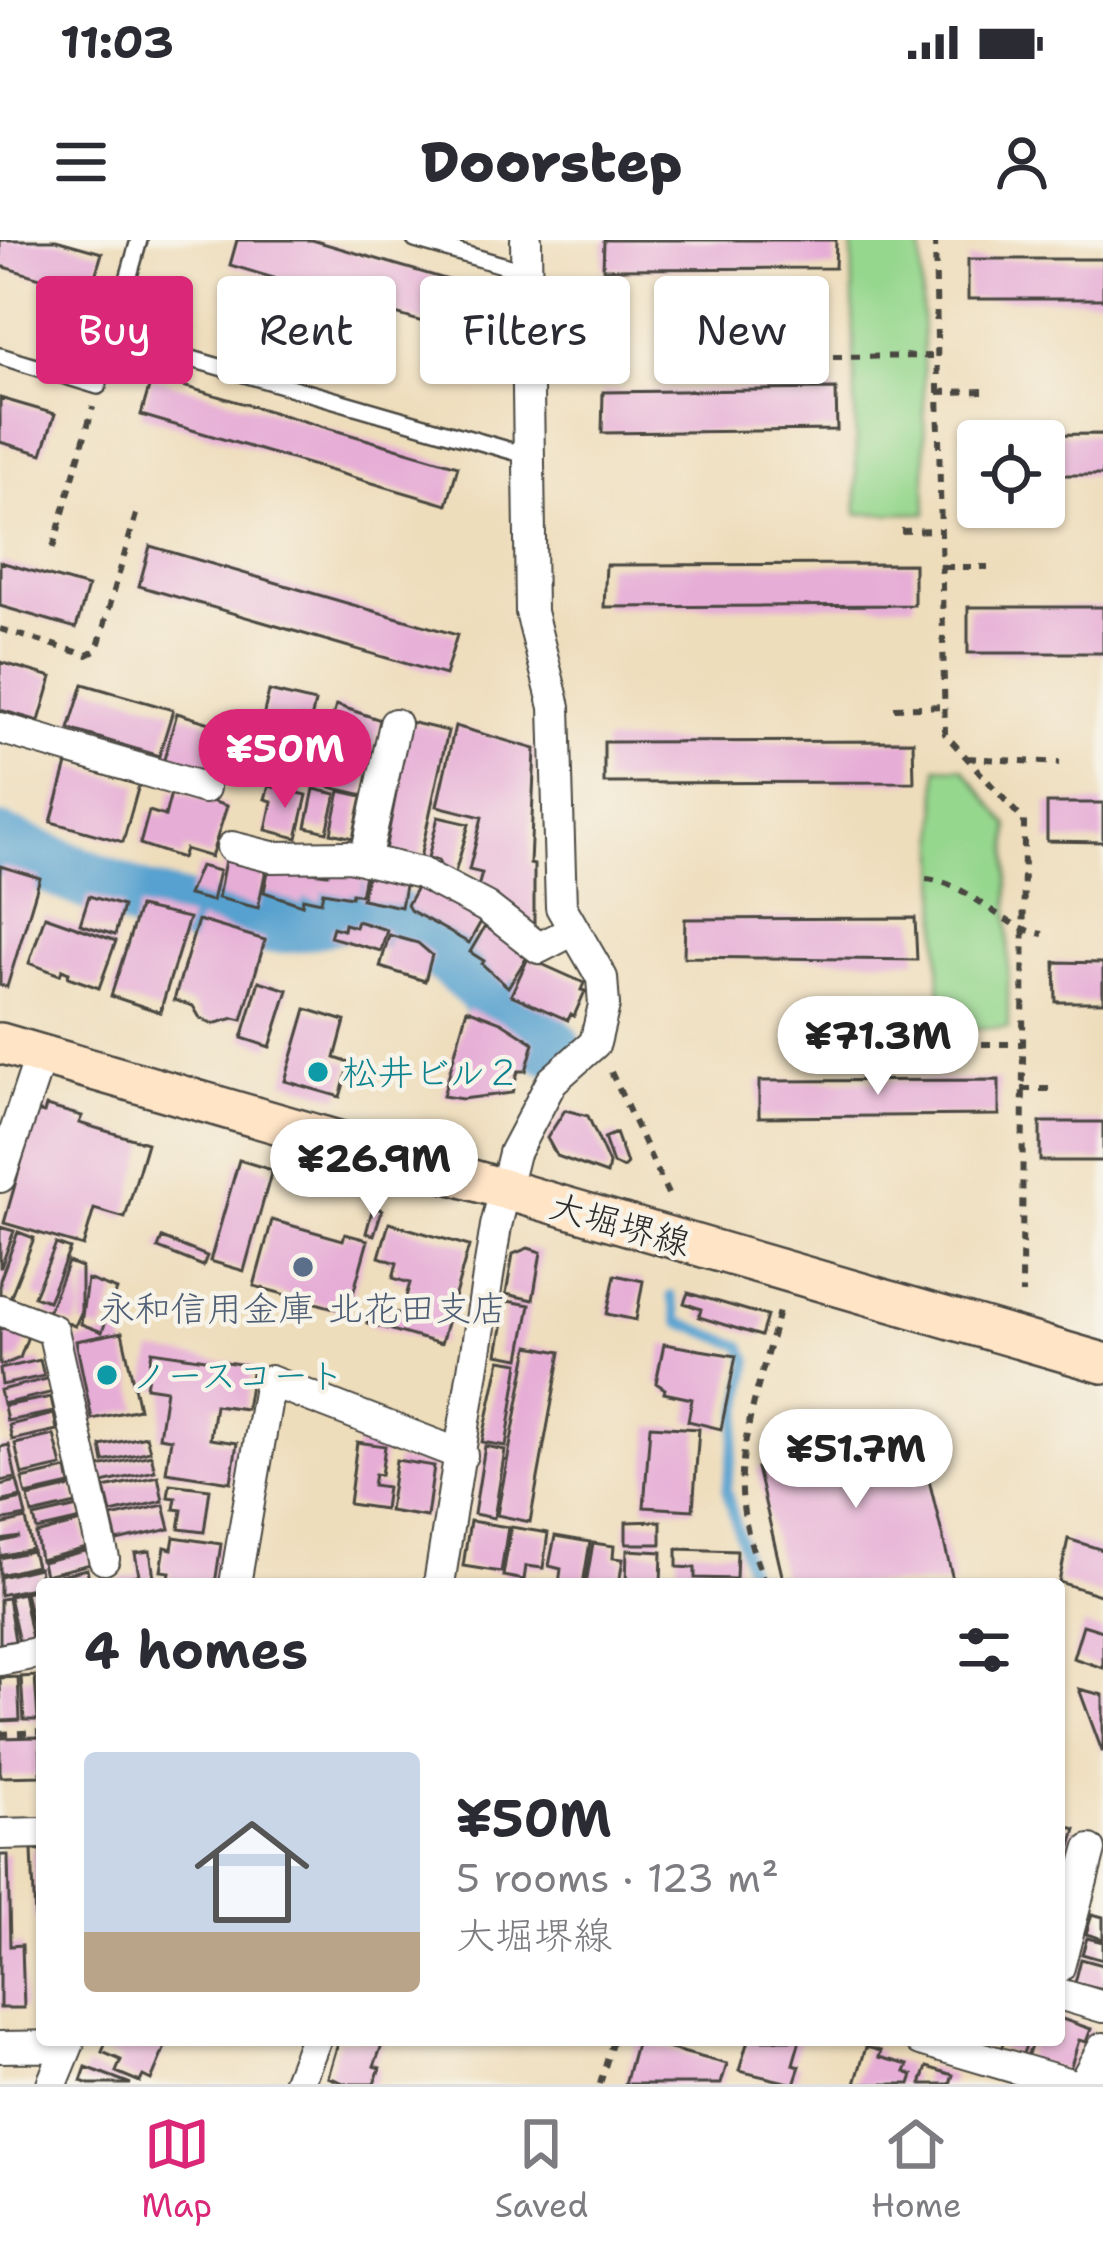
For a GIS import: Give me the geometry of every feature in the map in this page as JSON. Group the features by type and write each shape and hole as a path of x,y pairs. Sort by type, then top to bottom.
{"main road":[{"name":"大堀堺線","path":"0,1042 1103,1363"}],"street":[{"path":"440,1578 504,1190 525,1127 553,1081 595,1043 604,1005 602,978 561,907 555,707 531,612 526,240"},
{"path":"365,860 394,724"},
{"path":"0,728 204,788"},
{"path":"232,847 272,856 365,860 421,873 486,907 539,948 574,930"},
{"path":"0,1177 40,1054"},
{"path":"0,1310 52,1330 104,1559"},
{"path":"236,1578 270,1381 462,1456"},
{"path":"0,1660 36,1653"},
{"path":"0,1834 36,1833"},
{"path":"1065,1944 1090,1850"},
{"path":"1065,1996 1103,2007"},
{"path":"0,2047 36,2045"},
{"path":"52,2084 68,2046"},
{"path":"298,2084 313,2046"},
{"path":"954,2046 1091,2071"}],"lane":[{"path":"129,276 139,240"},
{"path":"415,240 526,272"},
{"path":"0,356 98,386"},
{"path":"193,359 529,456"}],"path":[{"path":"935,240 945,734 1024,821 1022,1294"},
{"path":"833,357 938,356"},
{"path":"53,548 98,386"},
{"path":"938,392 987,391"},
{"path":"0,629 87,655 97,650 137,511"},
{"path":"901,531 941,530"},
{"path":"942,567 988,567"},
{"path":"894,708 945,706"},
{"path":"967,758 1060,763"},
{"path":"926,879 950,881 1022,931 1043,934"},
{"path":"595,1043 668,1194"},
{"path":"964,1044 1022,1044"},
{"path":"1022,1089 1057,1089"},
{"path":"763,1578 751,1546 742,1494 743,1457 781,1305"},
{"path":"0,1734 36,1732"},
{"path":"600,2084 611,2046"}],"green space":[{"path":"852,240 921,240 926,513 857,514"},
{"path":"937,767 963,768 1009,826 1008,1028 940,1028"}],"building":[{"path":"0,240 56,240 102,253 95,276 36,277 0,266"},
{"path":"237,240 312,240 435,276 420,276 420,321 396,314 396,276 267,276 230,265"},
{"path":"604,240 836,240 835,268 603,269"},
{"path":"968,259 1103,259 1103,299 968,299"},
{"path":"150,384 176,384 458,466 447,505 141,415"},
{"path":"836,389 837,430 602,433 603,392"},
{"path":"0,398 55,414 42,454 0,442"},
{"path":"1065,434 1103,434 1103,475 1065,475"},
{"path":"150,546 457,635 445,675 139,586"},
{"path":"0,562 88,587 76,628 0,606"},
{"path":"914,564 914,605 604,607 606,565"},
{"path":"968,607 1103,607 1103,653 968,653"},
{"path":"0,662 52,677 39,721 0,710"},
{"path":"83,684 173,710 159,756 69,729"},
{"path":"269,691 315,702 298,776 251,769"},
{"path":"336,705 381,720 364,795 316,784"},
{"path":"177,713 250,735 236,784 163,763"},
{"path":"410,722 448,731 420,858 385,850"},
{"path":"455,726 535,749 530,864 534,865 534,925 478,887 482,873 469,870 482,817 437,806"},
{"path":"913,741 914,782 604,783 604,742"},
{"path":"67,764 139,785 123,842 51,822"},
{"path":"269,786 307,795 297,838 266,830 272,801 265,799"},
{"path":"172,789 227,806 211,857 185,849 182,858 140,844 149,811 165,816"},
{"path":"314,789 336,794 327,832 306,827"},
{"path":"340,791 362,796 353,838 331,833"},
{"path":"1047,803 1103,803 1103,842 1047,841"},
{"path":"438,817 469,824 455,873 442,870 438,860 428,858"},
{"path":"225,860 266,869 258,908 218,898"},
{"path":"0,866 40,878 7,987 0,985"},
{"path":"200,866 219,871 212,901 188,895"},
{"path":"269,867 328,874 329,867 365,875 361,895 323,892 321,902 303,898 302,905 264,892"},
{"path":"368,872 406,880 401,907 362,899"},
{"path":"420,882 483,918 469,943 410,910 407,905"},
{"path":"89,896 123,906 115,935 80,924"},
{"path":"139,907 189,918 160,1012 111,996"},
{"path":"45,916 116,941 99,988 68,977 62,970 60,975 29,963"},
{"path":"915,918 917,960 684,957 685,919"},
{"path":"198,920 265,940 242,1020 213,1024 200,1018 193,1006 174,1000"},
{"path":"357,921 387,930 381,951 330,937 333,927 355,927"},
{"path":"487,923 527,957 508,987 470,952"},
{"path":"389,935 418,943 432,955 425,981 380,967"},
{"path":"528,958 584,983 574,1016 568,1020 511,995"},
{"path":"1055,962 1103,963 1103,1002 1056,1002"},
{"path":"259,981 288,990 270,1047 242,1038"},
{"path":"306,1009 345,1021 335,1058 350,1063 340,1097 285,1081"},
{"path":"467,1009 501,1022 534,1043 526,1071 518,1071 512,1093 462,1099 443,1096"},
{"path":"999,1080 999,1115 759,1117 759,1081"},
{"path":"46,1106 82,1116 79,1123 147,1143 125,1218 94,1209 83,1246 4,1223 36,1111 44,1113"},
{"path":"565,1110 588,1116 609,1164 607,1174 557,1156 547,1138"},
{"path":"1040,1122 1103,1122 1103,1161 1040,1161"},
{"path":"616,1133 627,1164 623,1168 613,1164 604,1138"},
{"path":"239,1160 272,1170 244,1271 210,1261"},
{"path":"373,1207 382,1210 374,1235 366,1233"},
{"path":"272,1220 343,1240 345,1234 368,1240 348,1312 254,1286"},
{"path":"389,1223 469,1246 441,1344 367,1323 372,1306 401,1314 410,1283 393,1278 397,1263 379,1257"},
{"path":"0,1227 14,1231 1,1267 0,1267"},
{"path":"18,1232 34,1238 10,1298 0,1294 0,1280"},
{"path":"162,1238 207,1256 203,1266 158,1248"},
{"path":"56,1244 70,1249 48,1301 34,1296"},
{"path":"528,1248 541,1252 533,1300 506,1294 513,1254"},
{"path":"68,1262 81,1267 81,1313 75,1326 47,1315"},
{"path":"615,1275 643,1281 636,1320 607,1314"},
{"path":"87,1279 117,1290 102,1332 81,1324"},
{"path":"688,1293 767,1316 761,1336 699,1317 701,1309 684,1303"},
{"path":"507,1301 530,1305 520,1358 497,1354"},
{"path":"0,1327 28,1336 20,1358 3,1365 0,1364"},
{"name":"ノースコート","path":"122,1332 139,1409 92,1419 76,1341"},
{"path":"664,1344 736,1356 721,1429 688,1421 692,1399 664,1393 656,1383"},
{"path":"529,1346 561,1352 530,1522 497,1515"},
{"path":"152,1351 253,1366 246,1409 215,1405 210,1439 237,1443 231,1482 166,1472 171,1439 159,1437 166,1390 146,1387"},
{"path":"40,1360 44,1376 2,1385 0,1369"},
{"path":"500,1360 519,1363 506,1446 482,1442"},
{"path":"51,1378 54,1392 3,1404 0,1390"},
{"path":"51,1397 54,1412 7,1421 4,1406"},
{"path":"54,1414 57,1430 12,1440 9,1425"},
{"path":"869,1418 874,1441 917,1430 953,1578 783,1578 757,1468 810,1456 805,1433"},
{"path":"650,1426 699,1429 693,1510 644,1507"},
{"path":"54,1435 62,1466 22,1475 15,1444"},
{"path":"146,1436 150,1451 104,1462 101,1446"},
{"path":"357,1442 385,1446 381,1475 375,1474 373,1485 387,1487 384,1509 349,1504"},
{"path":"9,1445 16,1478 0,1481 0,1447"},
{"path":"485,1446 505,1450 494,1518 474,1514"},
{"path":"151,1455 155,1471 103,1483 99,1467"},
{"path":"396,1460 434,1466 427,1517 389,1511"},
{"path":"67,1469 70,1485 26,1495 22,1479"},
{"path":"158,1476 163,1501 111,1513 105,1488"},
{"path":"17,1481 21,1497 0,1502 0,1485"},
{"path":"170,1484 210,1489 204,1532 179,1529 182,1510 174,1509 176,1498 168,1497"},
{"path":"72,1487 76,1504 32,1514 28,1497"},
{"path":"22,1499 26,1516 0,1521 0,1504"},
{"path":"164,1505 170,1529 117,1541 111,1517"},
{"path":"78,1507 81,1520 37,1530 34,1517"},
{"path":"26,1519 32,1549 0,1556 0,1542 20,1537 0,1540 0,1525"},
{"path":"470,1521 508,1527 501,1572 463,1566"},
{"path":"661,1521 661,1544 626,1544 626,1522"},
{"path":"81,1522 87,1548 40,1560 36,1534"},
{"path":"511,1527 548,1533 543,1568 526,1566 524,1578 503,1576"},
{"path":"555,1536 590,1542 584,1578 560,1578 561,1569 549,1566"},
{"path":"174,1537 221,1544 216,1578 169,1578 170,1572 161,1571 165,1547 172,1549"},
{"path":"1068,1539 1103,1550 1103,1596 1060,1578"},
{"path":"593,1543 614,1546 613,1558 623,1559 620,1578 587,1578"},
{"path":"677,1549 737,1551 736,1578 695,1578 695,1568 677,1567"},
{"path":"88,1550 91,1564 45,1575 42,1562"},
{"path":"627,1550 662,1552 661,1578 626,1578"},
{"path":"32,1551 36,1566 0,1575 0,1558"},
{"path":"150,1551 154,1578 120,1578 139,1575 135,1553"},
{"path":"39,1568 41,1578 36,1578 36,1587 0,1595 0,1577"},
{"path":"87,1569 89,1578 61,1578"},
{"path":"36,1589 36,1636 35,1636 25,1592"},
{"path":"23,1593 33,1645 20,1647 9,1596"},
{"path":"8,1598 15,1641 0,1644 0,1599"},
{"path":"1083,1625 1103,1631 1103,1668 1073,1658"},
{"path":"35,1676 36,1720 24,1720 21,1677"},
{"path":"18,1677 20,1720 1,1721 0,1678"},
{"path":"1079,1689 1103,1695 1103,1751 1102,1751"},
{"path":"36,1737 36,1776 0,1777 0,1738"},
{"path":"1065,1826 1076,1829 1069,1853 1065,1852"},
{"path":"32,1850 36,1850 35,1920"},
{"path":"0,1855 8,1855 10,1946 22,1945 24,2008 0,2008"},
{"path":"1092,1914 1103,1917 1103,1939 1086,1934"},
{"path":"1087,1938 1103,1942 1103,1960 1082,1954"},
{"path":"1081,1959 1103,1965 1103,1990 1075,1983"},
{"path":"1065,2020 1091,2029 1086,2042 1079,2040 1069,2072 1026,2059 1031,2046 1065,2046"},
{"path":"104,2046 165,2046 151,2080 143,2076 140,2082 116,2072 121,2060 102,2052"},
{"path":"337,2046 382,2046 374,2084 346,2084 328,2077"},
{"path":"635,2046 660,2046 727,2064 721,2084 625,2084"},
{"path":"746,2046 798,2046 793,2064 800,2066 794,2084 739,2071"},
{"path":"1002,2046 1026,2046 1022,2056"},
{"path":"866,2047 881,2051 879,2057 908,2065 905,2072 913,2075 910,2084 855,2084"},
{"path":"86,2067 131,2084 81,2081"},
{"path":"927,2067 953,2075 950,2084 921,2084"}],"waterway":[{"path":"0,844 142,902 232,925 293,923 354,910 397,921 436,945 483,986 505,1016 551,1046"},
{"path":"671,1296 679,1322 742,1346 749,1361 726,1489 751,1578"}],"place":[{"name":"松井ビル２","path":"318,1072"},
{"name":"永和信用金庫 北花田支店","path":"303,1267"},
{"name":"ノースコート","path":"107,1375"}]}
